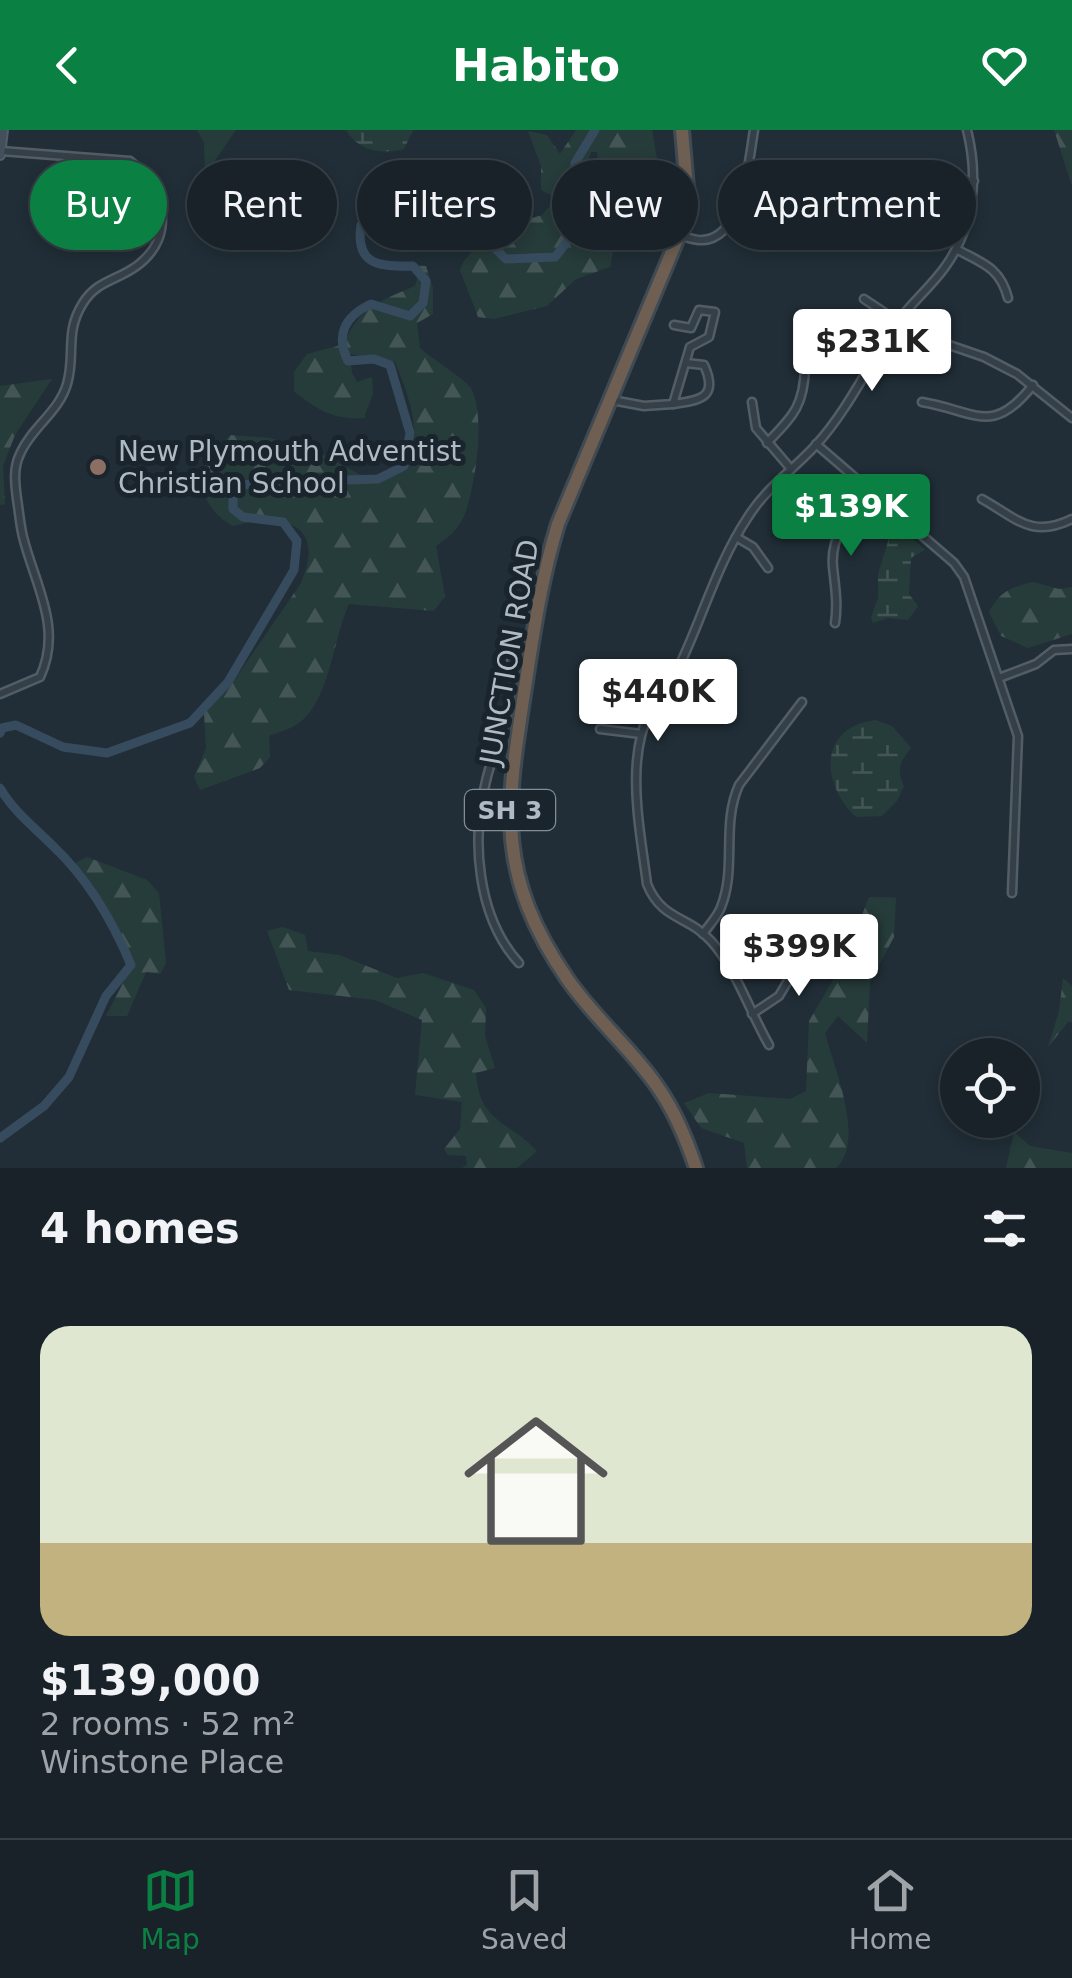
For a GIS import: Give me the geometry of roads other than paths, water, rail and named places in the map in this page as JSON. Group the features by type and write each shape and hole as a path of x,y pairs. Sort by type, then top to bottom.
{"highway":[{"name":"SH 3","path":"682,130 685,160"},
{"name":"JUNCTION ROAD","path":"673,250 558,524 546,562 509,827 528,910 570,982 660,1089 682,1128 696,1168"}],"street":[{"path":"749,160 754,130"},
{"path":"967,130 971,160"},
{"path":"0,694 40,678 50,641 47,610 23,537 16,485 18,456 59,402 66,386 71,330 83,303 100,284 133,269 146,258 164,220 159,198 130,161 1,153 2,135"},
{"path":"769,1045 720,953 703,934 667,914 647,884 634,783 641,734 652,703 675,675 687,652 736,536 763,496 816,444 897,322 944,269 955,250"},
{"path":"958,250 1004,280 1008,298"},
{"path":"864,299 897,322 941,344 984,358 1033,384 1072,418"},
{"path":"674,325 691,328 700,310 715,312 712,332 690,347 674,404"},
{"path":"612,400 644,406 701,400 708,388 704,365 686,363"},
{"path":"767,443 801,401 805,367"},
{"path":"922,402 989,418 1017,405 1033,384"},
{"path":"752,402 756,428 791,469"},
{"path":"816,444 962,572 1019,743 1012,892"},
{"path":"834,623 835,541 846,517 870,490"},
{"path":"982,498 1032,527 1057,526 1072,519"},
{"path":"736,536 754,547 768,568"},
{"path":"518,963 503,946 483,892 480,817 485,783 510,700 510,649 513,639 533,637"},
{"path":"999,678 1036,664 1054,650 1072,649"},
{"path":"703,934 721,909 725,892 732,800 739,785 802,702"},
{"path":"600,730 641,734"},
{"path":"752,1014 780,996 809,945"}],"waterway":[{"path":"0,733 2,728 16,725 63,747 107,753 190,723 228,682 294,570 297,541 283,522 243,517 233,509 233,488 253,483 378,479 404,466 410,433 390,365 374,359 348,361 342,343 349,320 371,304 410,316 423,303 426,281 413,266 380,264 366,256 360,238 361,225 407,200 425,199 456,212 506,259 555,257 571,237 575,163 595,130"},
{"path":"0,788 88,886 131,965 106,996 69,1077 44,1106 0,1138"}],"place":[{"name":"New Plymouth Adventist Christian School","path":"98,467"}]}
